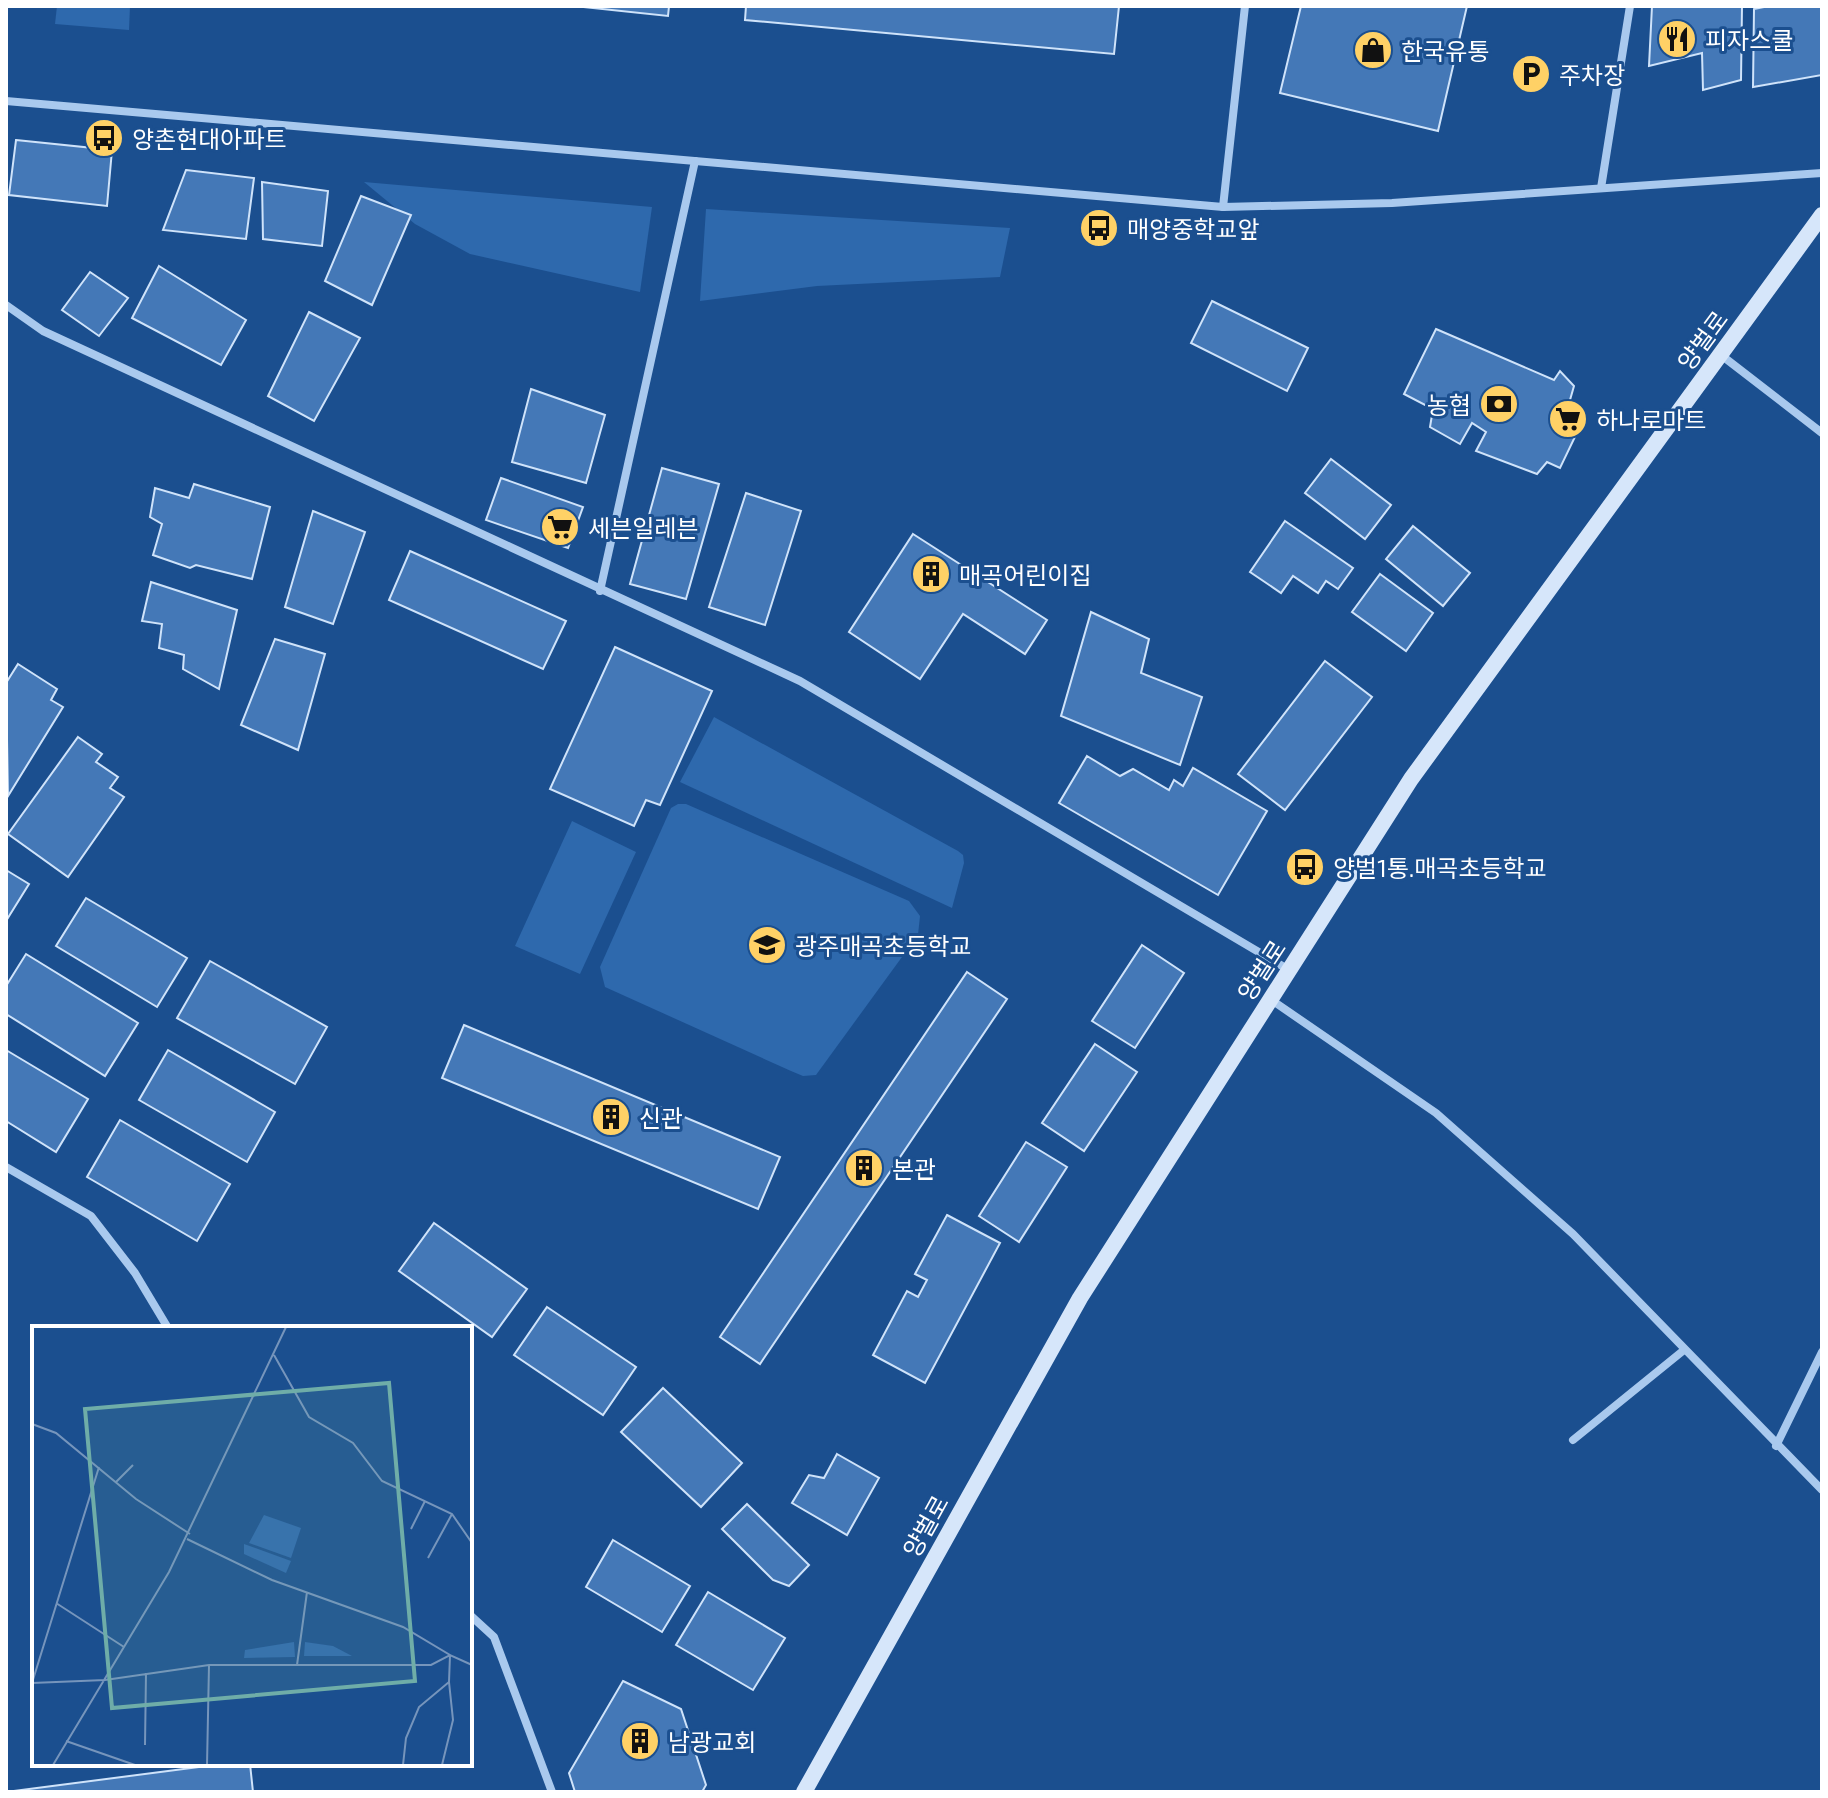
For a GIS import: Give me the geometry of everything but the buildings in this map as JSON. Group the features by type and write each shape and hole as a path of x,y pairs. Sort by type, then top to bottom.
{"street":[{"path":"1223,207 1245,6"},
{"path":"1601,188 1630,6"},
{"path":"6,101 1223,207 1392,203 1822,173"},
{"path":"600,591 695,161"},
{"name":"양벌로","path":"804,1792 1080,1298 1411,779 1822,215"},
{"path":"6,305 43,331 800,681 1289,970"},
{"path":"1721,355 1822,433"},
{"path":"1270,999 1436,1113 1573,1234 1822,1490"},
{"path":"6,1167 91,1216 135,1273 167,1326"},
{"path":"1573,1440 1684,1350"},
{"path":"1776,1446 1822,1352"},
{"path":"472,1617 494,1637 552,1792"}],"shaded area":[{"path":"57,6 130,6 129,30 55,24"},
{"path":"364,182 652,207 640,292 470,254 415,224"},
{"path":"706,209 1010,228 1000,277 817,286 700,301"},
{"path":"714,717 963,855 964,863 952,908 680,782"},
{"path":"686,804 909,901 920,916 918,935 816,1075 803,1076 791,1071 605,987 600,967 671,808"},
{"path":"572,821 636,852 580,974 515,946"}],"place":[{"name":"피자스쿨","path":"1677,39"},
{"name":"한국유통","path":"1373,50"},
{"name":"주차장","path":"1531,74"},
{"name":"양촌현대아파트","path":"104,138"},
{"name":"매양중학교앞","path":"1099,228"},
{"name":"농협","path":"1499,404"},
{"name":"하나로마트","path":"1568,419"},
{"name":"세븐일레븐","path":"560,527"},
{"name":"매곡어린이집","path":"931,574"},
{"name":"양벌1통.매곡초등학교","path":"1305,867"},
{"name":"광주매곡초등학교","path":"767,945"},
{"name":"신관","path":"611,1117"},
{"name":"본관","path":"864,1168"},
{"name":"남광교회","path":"640,1741"}]}
